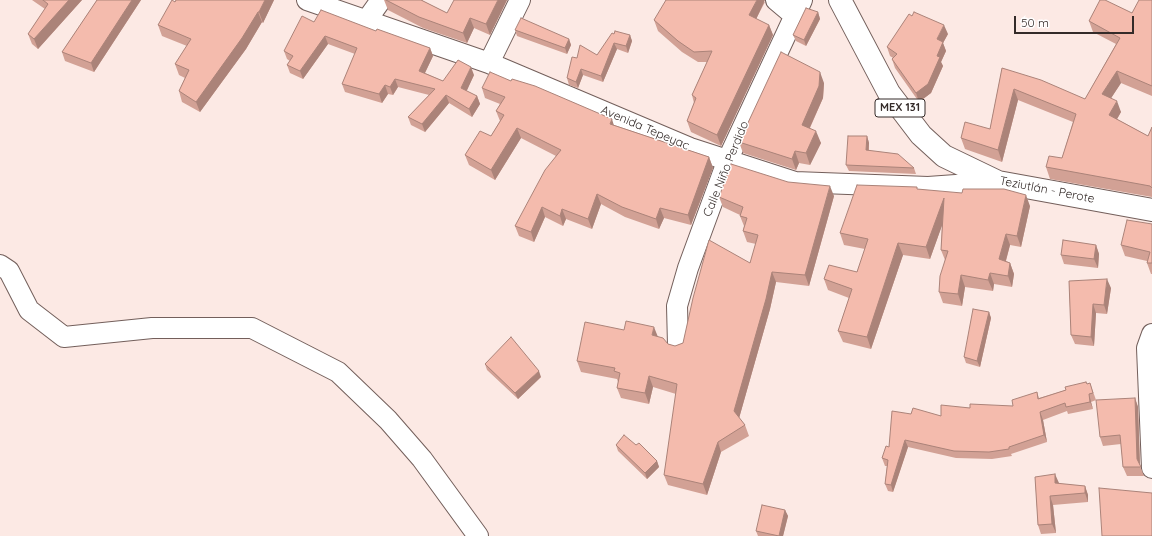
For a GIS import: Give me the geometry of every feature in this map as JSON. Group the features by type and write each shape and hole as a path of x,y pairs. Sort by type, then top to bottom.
{"main road":[{"name":"Teziutlán - Perote","path":"840,0 889,93 921,135 944,156 998,182 1152,210"}],"street":[{"name":"Avenida Tepeyac","path":"307,0 489,63 690,148 795,182 928,187 998,182"},
{"path":"366,21 381,0"},
{"path":"489,63 520,0"},
{"path":"776,0 798,8"},
{"name":"Calle Niño Perdido","path":"678,346 678,306 688,268 728,160 798,8"},
{"path":"0,265 9,270 29,310 64,337 152,328 252,328 338,372 388,420 422,459 478,536"},
{"path":"1152,334 1147,348 1152,468"}],"building":[{"path":"43,0 69,0 34,39 28,34 48,4"},
{"path":"97,0 132,0 91,63 62,52"},
{"path":"172,0 175,2 176,0 265,0 242,38 196,102 179,91 189,70 175,64 191,39 158,25"},
{"path":"386,0 421,0 447,13 454,0 498,0 486,24 470,18 463,33 419,17"},
{"path":"666,0 757,0 749,15 769,25 717,135 687,121 696,98 692,95 712,51 694,52 678,41 654,20"},
{"path":"1100,0 1105,0 1132,13 1139,0 1152,0 1152,86 1117,71 1102,94 1117,101 1109,115 1148,136 1152,127 1152,188 1150,186 1046,167 1049,156 1062,158 1076,114 1014,89 998,150 961,138 965,122 990,129 1002,68 1041,80 1085,99 1120,38 1089,21"},
{"path":"806,8 818,12 804,40 793,35"},
{"path":"321,10 376,31 377,29 430,48 419,71 443,81 458,60 471,67 461,88 477,96 469,109 446,95 422,124 408,117 435,89 395,79 390,87 385,85 379,94 342,84 357,48 325,36 300,71 287,65 293,56 284,51 302,16 314,22"},
{"path":"914,12 944,25 937,39 943,42 937,56 940,57 928,84 916,93 892,59 897,54 887,47 909,14 912,16"},
{"path":"521,18 569,39 565,48 515,30"},
{"path":"615,31 630,35 626,46 614,43 601,76 581,69 576,82 567,78 572,57 577,58 580,45 597,55"},
{"path":"781,52 820,72 819,86 802,125 816,131 806,153 795,151 792,159 739,142"},
{"path":"490,72 511,81 512,79 535,86 612,119 610,124 709,157 688,215 660,208 656,219 622,207 597,194 588,219 562,209 560,216 542,207 531,232 515,226 545,170 561,150 517,128 491,170 465,155 480,131 491,136 504,115 496,111 505,97 482,88"},
{"path":"848,136 867,136 866,150 898,154 914,168 846,165"},
{"path":"731,164 788,182 830,186 805,275 772,272 766,299 734,411 745,425 718,442 703,484 664,475 677,384 649,376 645,393 617,388 620,373 614,371 615,368 577,361 585,322 624,330 626,321 654,327 652,335 663,338 668,344 675,346 683,343 693,298 709,240 750,263 758,235 743,231 747,218 740,216 743,207 719,197"},
{"path":"857,185 917,187 917,189 962,193 963,189 1004,189 1026,195 1017,236 1006,234 999,259 1010,263 1008,276 990,273 988,280 961,275 958,294 939,292 940,276 948,251 941,250 944,198 926,247 898,243 867,337 838,331 852,289 824,279 829,265 857,272 868,239 840,233"},
{"path":"1127,220 1152,224 1152,263 1147,263 1150,252 1121,245"},
{"path":"1063,240 1096,245 1094,259 1061,255"},
{"path":"1107,279 1104,305 1093,304 1091,337 1071,335 1069,281"},
{"path":"973,309 989,312 977,361 964,357"},
{"path":"511,337 539,371 515,393 485,364"},
{"path":"1086,382 1087,384 1090,383 1093,393 1089,394 1090,402 1066,407 1065,403 1040,412 1044,435 1009,447 1009,449 989,452 954,451 905,440 891,485 885,484 888,460 882,458 886,446 889,447 892,411 911,414 913,408 941,416 941,405 970,408 970,404 1013,406 1012,400 1037,392 1038,399 1066,390 1065,387"},
{"path":"1135,398 1137,459 1141,467 1123,467 1120,435 1100,437 1096,400"},
{"path":"624,435 636,445 639,443 657,461 645,473 616,445"},
{"path":"1055,474 1055,483 1085,486 1085,493 1050,496 1052,524 1038,525 1035,477"},
{"path":"1099,488 1152,493 1152,536 1102,536"},
{"path":"762,505 785,510 779,536 756,531"}]}
